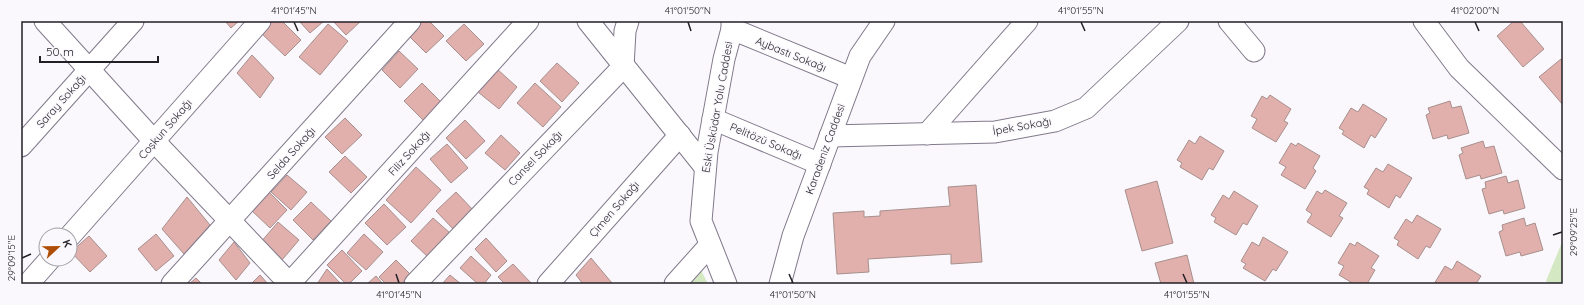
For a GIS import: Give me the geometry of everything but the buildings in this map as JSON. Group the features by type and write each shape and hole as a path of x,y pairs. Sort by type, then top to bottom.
{"street":[{"path":"45,21 154,141 289,284"},
{"name":"Saray Sokağı","path":"21,146 133,21"},
{"name":"Coşkun Sokağı","path":"78,227 260,21"},
{"name":"Selda Sokağı","path":"172,284 410,21"},
{"name":"Filiz Sokağı","path":"289,284 528,21"},
{"path":"588,21 623,67 705,167"},
{"path":"623,67 628,21"},
{"name":"Karadeniz Caddesi","path":"780,284 793,236 851,78 860,56 884,21"},
{"path":"927,134 1027,21"},
{"name":"İpek Sokağı","path":"830,136 995,132 1055,121 1086,108 1178,21"},
{"path":"1229,21 1254,51"},
{"path":"1424,21 1459,68 1563,169"},
{"name":"Aybastı Sokağı","path":"732,25 851,78"},
{"name":"Eski Üsküdar Yolu Caddesi","path":"726,284 701,221 705,167 732,25"},
{"name":"Cansel Sokağı","path":"415,284 623,67"},
{"name":"Pelitözü Sokağı","path":"713,119 820,164"},
{"name":"Çimen Sokağı","path":"548,284 680,135"},
{"path":"675,284 710,245"},
{"path":"28,284 43,267"}],"green space":[{"path":"1563,240 1563,284 1549,284 1546,281"},
{"path":"699,266 708,284 683,284"}]}
